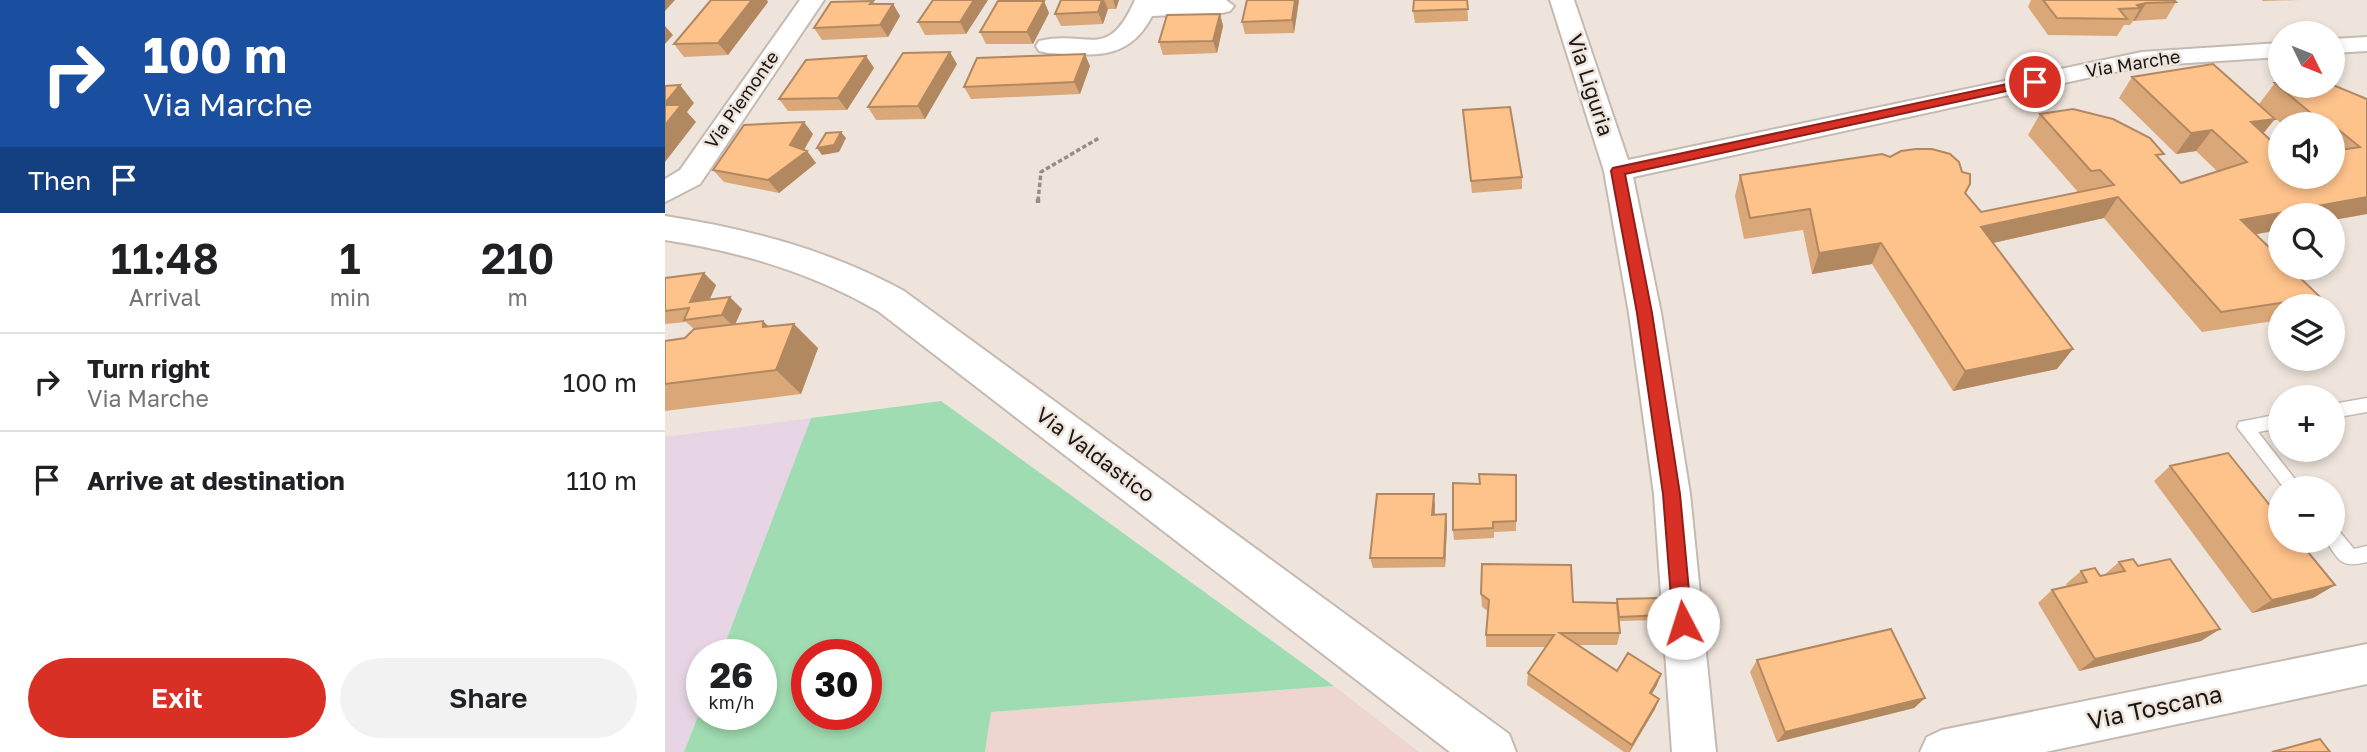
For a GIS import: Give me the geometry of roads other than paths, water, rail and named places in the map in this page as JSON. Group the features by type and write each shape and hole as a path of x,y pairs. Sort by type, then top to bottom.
{"main road":[{"name":"Via Valdastico","path":"665,228 727,237 772,249 860,282 891,301 1487,751"}],"street":[{"name":"Via Piemonte","path":"665,192 690,177 812,0"},
{"name":"Via Liguria","path":"1562,0 1618,171 1645,313 1671,494 1694,752"},
{"path":"1048,46 1112,47 1127,36 1145,4 1222,6"},
{"path":"2345,45 2367,44"},
{"name":"Via Marche","path":"1618,171 2142,59 2268,51"},
{"name":"Via Toscana","path":"1943,752 2367,664"}],"lane":[{"path":"2345,409 2367,405"},
{"path":"2268,423 2245,427 2268,456"},
{"path":"2273,462 2284,476"},
{"path":"2345,552 2350,558 2367,554"}]}
